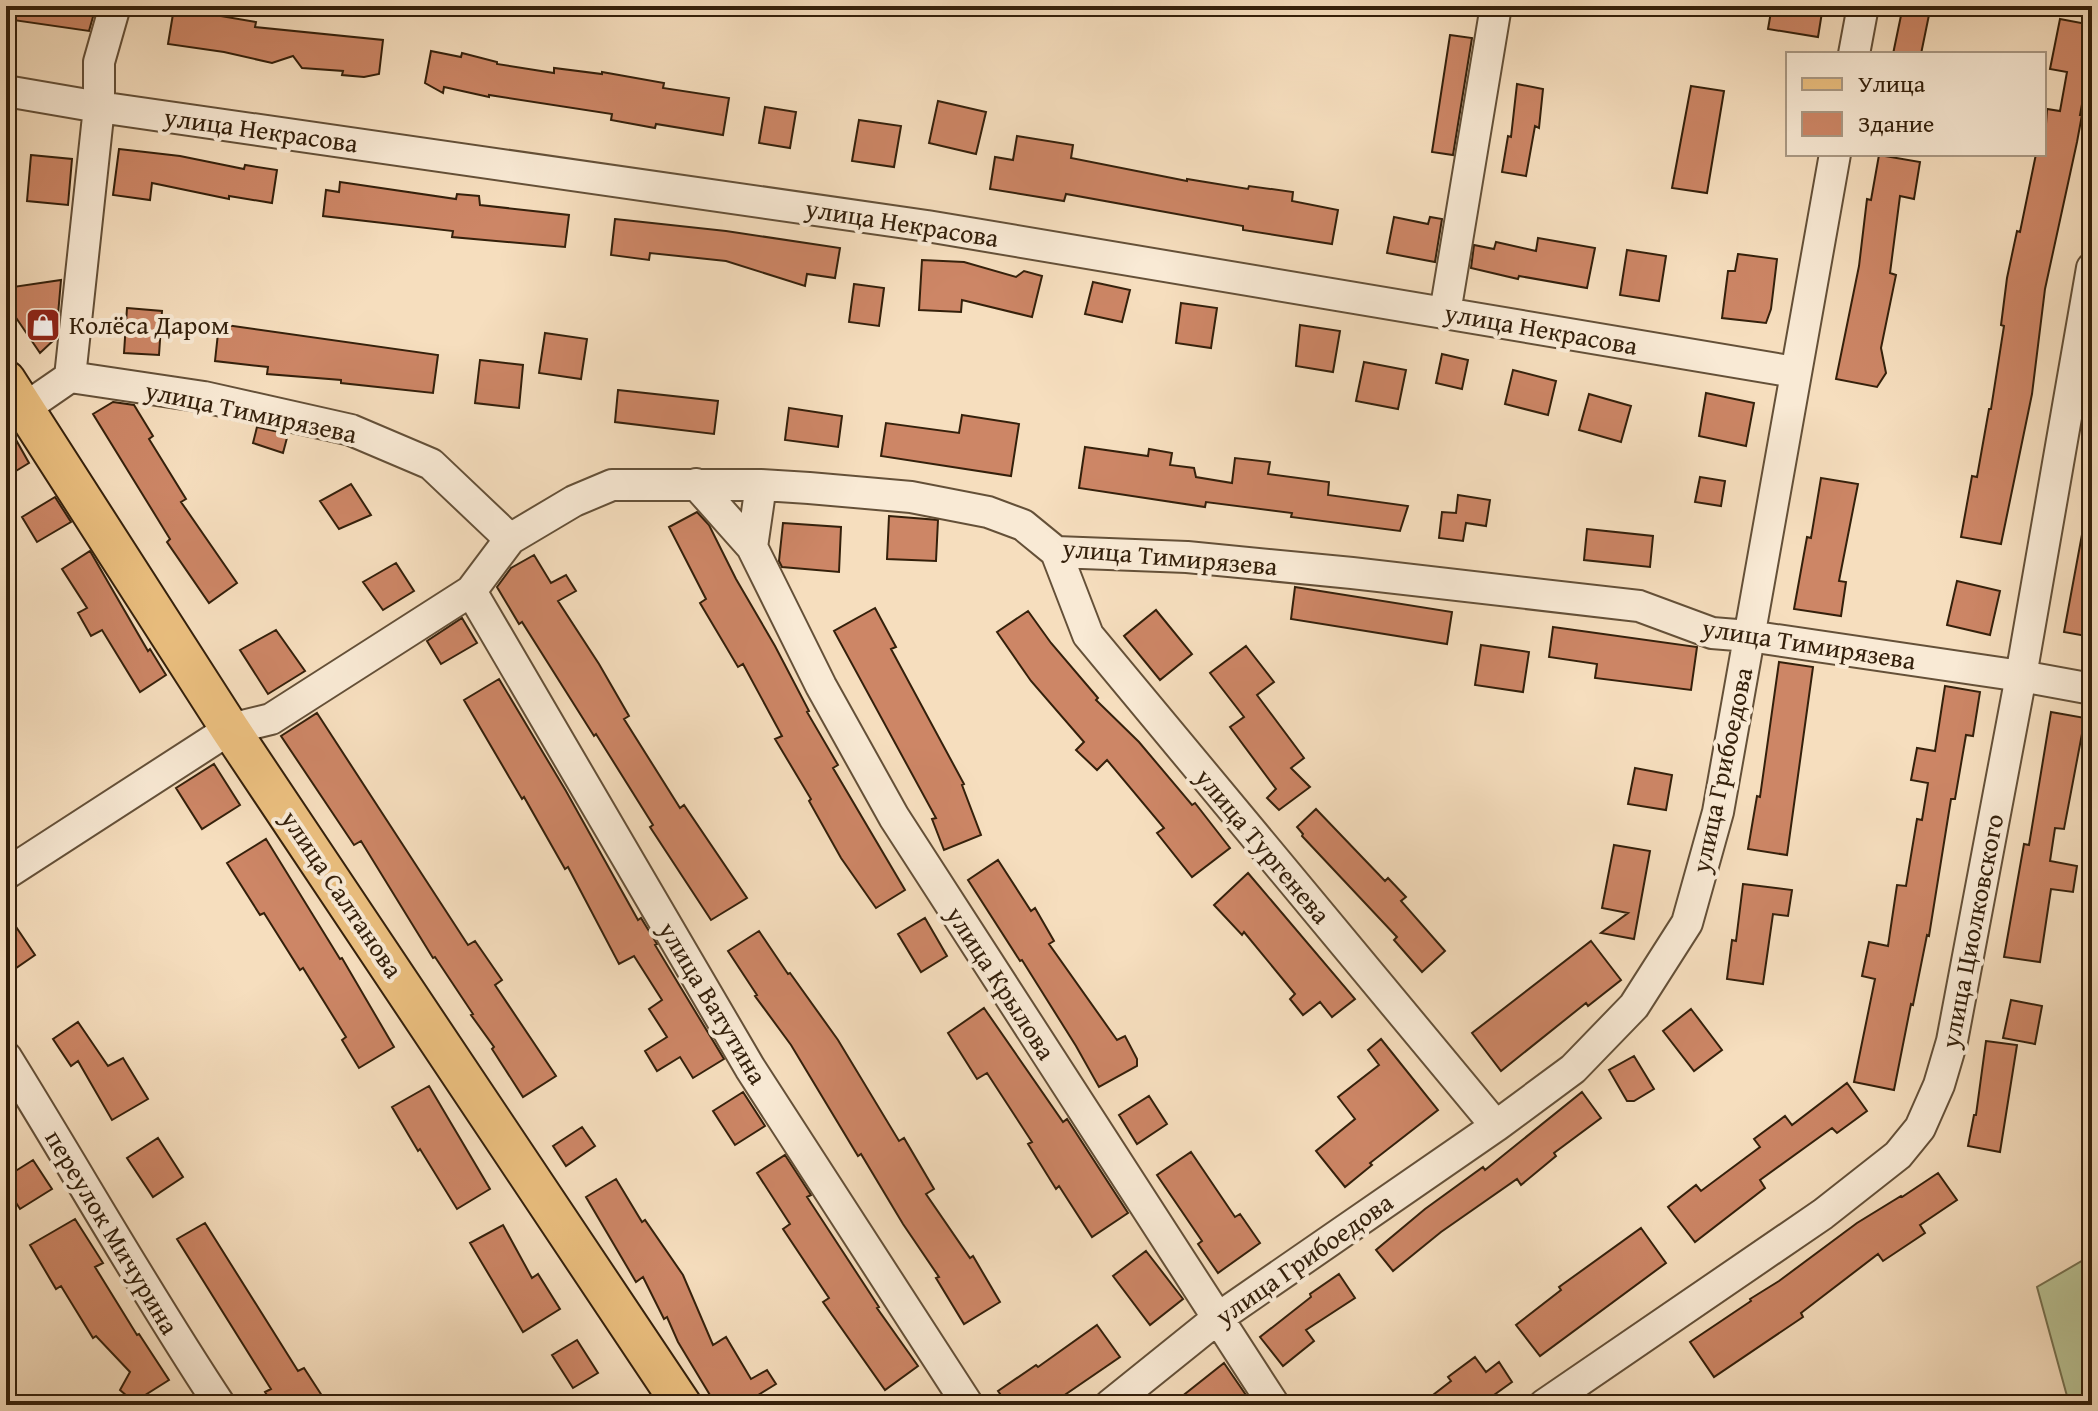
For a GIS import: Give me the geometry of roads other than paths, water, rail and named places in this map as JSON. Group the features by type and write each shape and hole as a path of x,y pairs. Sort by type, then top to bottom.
{"main road":[{"name":"улица Салтанова","path":"16,394 230,729 682,1405"}],"street":[{"path":"16,394 70,377 99,107 99,62 115,6"},
{"path":"1445,313 1496,6"},
{"path":"1854,52 1863,6"},
{"name":"улица Некрасова","path":"6,91 927,226 1795,372"},
{"name":"улица Грибоедова","path":"1110,1405 1218,1318 1496,1126 1573,1069 1634,1006 1687,923 1718,812 1835,156"},
{"name":"улица Циолковского","path":"1544,1405 1823,1214 1898,1155 1920,1128 1939,1085 1952,1041 2021,676 2092,268"},
{"name":"улица Тимирязева","path":"70,377 204,397 351,430 431,464 510,539 574,501 612,485 761,485 911,497 988,512 1023,525 1056,552 1187,557 1639,606 1712,633 2021,676 2092,689"},
{"name":"улица Крылова","path":"696,484 752,547 821,686 894,817 1274,1405"},
{"path":"752,547 761,485"},
{"path":"6,874 230,729 271,719 471,591 510,539"},
{"name":"улица Тургенева","path":"1056,552 1088,635 1496,1126"},
{"name":"улица Ватутина","path":"471,591 750,1068 968,1405"},
{"name":"переулок Мичурина","path":"6,1057 98,1205 167,1326 220,1405"}],"place":[{"name":"Колёса Даром","path":"43,325"}]}
